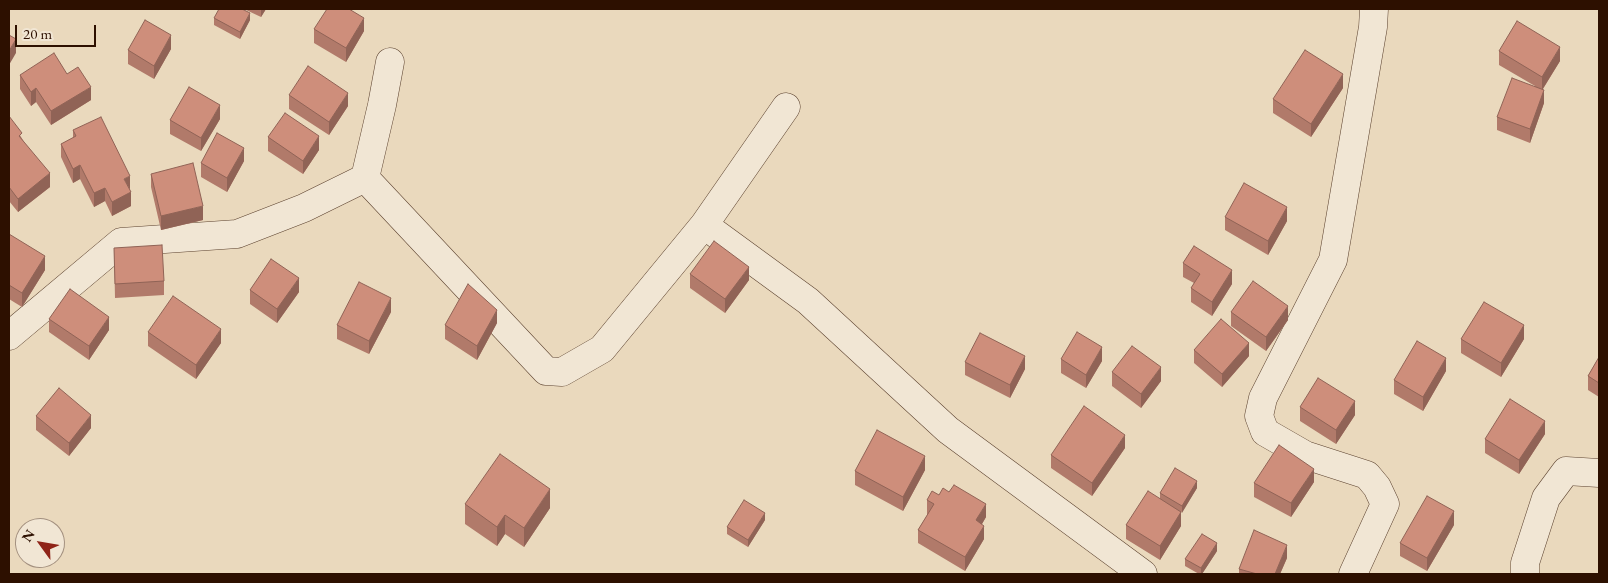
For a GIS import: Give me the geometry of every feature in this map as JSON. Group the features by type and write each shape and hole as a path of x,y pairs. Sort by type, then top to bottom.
{"street":[{"path":"1359,572 1385,504 1377,487 1367,475 1305,455 1265,432 1259,416 1263,398 1333,260 1373,27 1374,9"},
{"path":"365,178 390,62"},
{"path":"365,178 546,371 562,372 602,349 704,225 786,107"},
{"path":"9,336 120,242 238,234 304,208 365,178"},
{"path":"704,225 808,301 948,430 1143,574"},
{"path":"1526,574 1525,563 1546,498 1566,470 1599,473"}],"building":[{"path":"219,9 242,9 250,13 240,32 214,18"},
{"path":"327,9 349,9 364,18 346,48 314,29"},
{"path":"145,20 171,35 154,66 128,50"},
{"path":"1517,21 1560,47 1542,77 1499,51"},
{"path":"9,35 16,39 9,51"},
{"path":"1305,50 1343,74 1311,124 1273,99"},
{"path":"54,53 67,74 78,67 91,87 51,111 36,88 31,92 20,75"},
{"path":"308,66 348,93 329,122 289,95"},
{"path":"1512,78 1544,90 1530,129 1497,117"},
{"path":"189,87 220,105 201,138 170,120"},
{"path":"285,113 319,136 303,161 268,137"},
{"path":"9,116 22,133 19,136 50,173 18,199 9,187"},
{"path":"101,117 130,176 124,179 131,192 112,202 105,188 94,193 80,165 73,169 61,144 76,136 73,130"},
{"path":"217,133 244,148 227,178 201,163"},
{"path":"193,163 203,206 161,216 151,174"},
{"path":"1244,183 1287,207 1268,241 1225,217"},
{"path":"9,234 45,256 22,293 9,285"},
{"path":"714,241 749,267 725,299 690,274"},
{"path":"162,245 164,281 115,284 114,248"},
{"path":"1194,246 1232,270 1212,302 1191,288 1200,274 1183,263"},
{"path":"271,259 299,278 277,309 250,290"},
{"path":"1253,281 1288,306 1266,337 1231,312"},
{"path":"359,282 391,298 369,341 337,325"},
{"path":"468,284 497,310 477,346 445,325"},
{"path":"70,289 109,317 89,346 49,319"},
{"path":"173,296 221,329 196,365 148,332"},
{"path":"1484,302 1524,325 1501,363 1461,339"},
{"path":"1221,319 1249,343 1222,374 1194,350"},
{"path":"1077,332 1102,347 1086,375 1061,359"},
{"path":"980,333 1025,356 1010,385 965,362"},
{"path":"1417,341 1446,358 1423,397 1394,380"},
{"path":"1132,346 1161,367 1141,394 1112,372"},
{"path":"1599,357 1599,383 1588,376"},
{"path":"1318,378 1355,401 1336,430 1300,407"},
{"path":"59,388 91,415 69,443 36,416"},
{"path":"1510,399 1545,421 1519,460 1485,439"},
{"path":"1084,406 1125,435 1092,483 1051,455"},
{"path":"877,430 925,456 903,497 855,471"},
{"path":"1279,445 1314,469 1291,503 1254,483"},
{"path":"500,454 550,489 524,528 505,515 497,527 465,504"},
{"path":"1175,468 1197,481 1182,506 1160,493"},
{"path":"954,485 986,504 976,520 984,526 965,557 918,530 934,504 927,500 932,491 939,495 943,488 949,492"},
{"path":"1148,491 1181,512 1160,546 1126,525"},
{"path":"1427,496 1454,511 1427,558 1400,543"},
{"path":"744,500 765,513 748,540 727,527"},
{"path":"1254,530 1287,545 1275,574 1257,574 1239,569"},
{"path":"1202,534 1217,543 1201,568 1185,559"}]}
